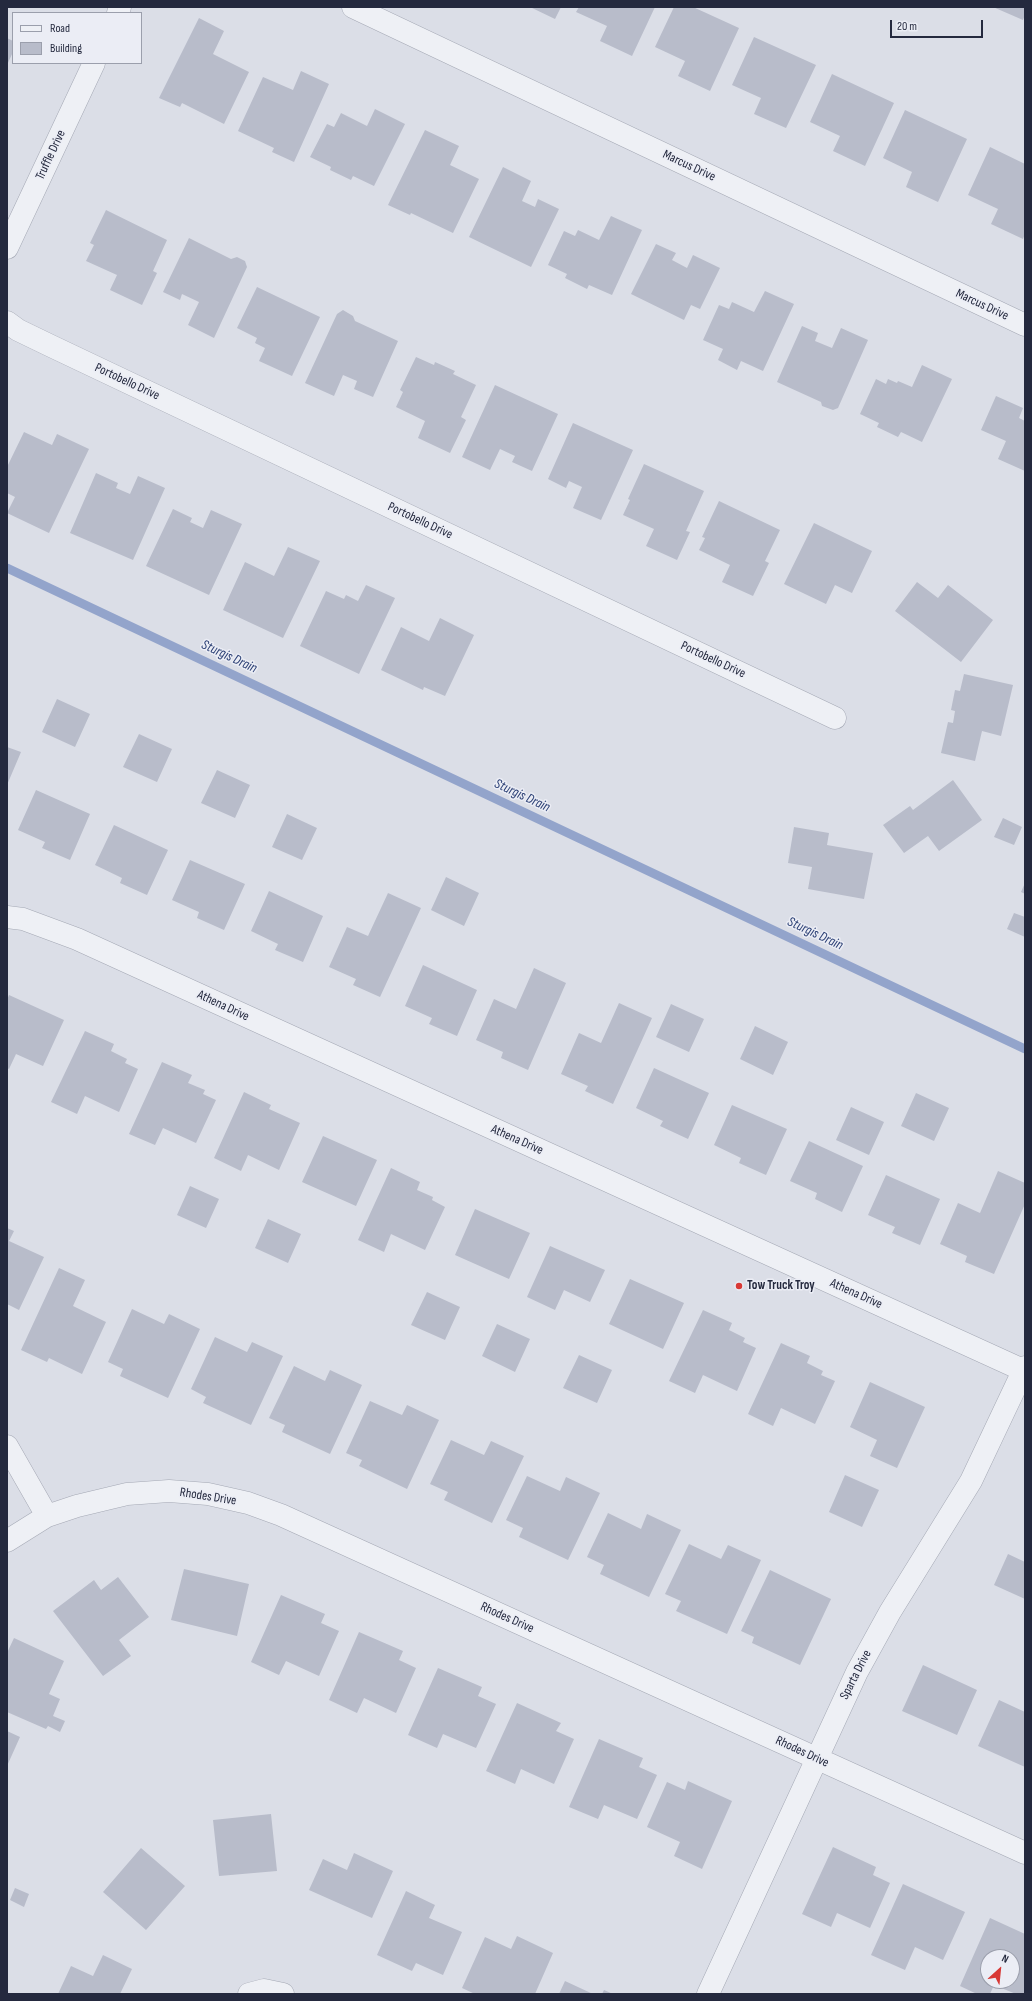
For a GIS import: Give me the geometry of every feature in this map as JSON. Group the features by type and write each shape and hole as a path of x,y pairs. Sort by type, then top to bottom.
{"street":[{"name":"Marcus Drive","path":"353,7 1025,325"},
{"name":"Truffle Drive","path":"7,248 94,64"},
{"name":"Portobello Drive","path":"7,322 18,330 835,718"},
{"name":"Athena Drive","path":"7,917 23,919 77,939 1024,1369"},
{"name":"Sparta Drive","path":"708,1994 856,1672 876,1636 972,1481 1024,1369"},
{"path":"7,1446 47,1516"},
{"name":"Rhodes Drive","path":"7,1541 47,1516 77,1506 127,1494 168,1491 208,1494 248,1503 281,1515 1025,1853"},
{"path":"250,1993 264,1990 283,1994"}],"building":[{"path":"530,7 561,7 555,19"},
{"path":"579,7 655,7 632,56 600,41 607,26 576,12"},
{"path":"674,7 693,7 739,28 710,91 678,76 685,61 655,47"},
{"path":"993,7 1025,7 1025,15 1023,20"},
{"path":"199,18 224,31 213,54 249,72 224,124 182,103 180,107 159,98"},
{"path":"754,37 816,65 786,128 754,114 761,98 732,85"},
{"path":"7,38 12,40 12,54 7,65"},
{"path":"301,71 329,84 294,162 272,152 274,148 238,131 263,77 293,90"},
{"path":"832,74 894,103 865,166 833,151 840,136 810,122"},
{"path":"375,109 405,124 374,186 353,176 351,180 330,170 331,167 310,157 327,124 334,127 341,113 367,126"},
{"path":"905,110 967,139 938,202 906,187 912,172 883,158"},
{"path":"425,130 459,146 450,165 479,179 453,233 411,213 410,215 388,205"},
{"path":"990,147 1025,164 1025,234 1023,239 991,224 998,209 968,195"},
{"path":"503,167 531,181 522,201 535,207 538,199 559,209 531,267 469,237"},
{"path":"106,210 167,240 153,271 157,273 142,305 110,290 117,275 86,261 94,245 90,243"},
{"path":"611,216 642,230 612,295 589,285 587,289 565,278 567,274 548,265 564,231 575,236 578,230 599,240"},
{"path":"189,238 231,259 237,257 245,261 247,267 214,338 188,325 199,302 182,294 180,300 163,292"},
{"path":"656,244 676,253 672,260 687,268 693,255 720,268 700,309 691,305 684,320 631,294"},
{"path":"257,287 320,317 292,376 259,361 265,348 255,343 257,338 237,328"},
{"path":"765,291 794,304 763,371 741,361 737,370 718,360 723,349 703,340 719,305 729,309 732,302 754,312"},
{"path":"343,310 353,316 355,321 398,341 373,397 354,389 357,381 343,375 334,396 305,383 337,314"},
{"path":"802,326 818,333 815,341 832,348 841,328 868,340 838,408 833,410 822,406 821,402 777,382"},
{"path":"416,357 434,365 435,362 455,371 453,374 476,385 461,417 466,420 450,453 418,438 425,421 396,407 403,392 400,390"},
{"path":"922,365 952,379 922,442 901,432 898,437 877,427 879,423 860,414 876,379 886,384 888,379 897,383 898,381 912,387"},
{"path":"495,385 558,414 532,471 512,462 515,456 500,449 490,470 462,457"},
{"path":"996,396 1023,408 1019,418 1025,421 1025,471 998,459 1006,441 981,430"},
{"path":"573,423 633,450 601,520 573,508 582,487 569,481 566,488 548,479"},
{"path":"24,432 52,445 57,434 89,449 49,533 7,513 15,497 7,493 7,467"},
{"path":"644,464 704,491 686,531 690,532 677,560 646,546 654,529 623,515 630,500 628,499"},
{"path":"96,473 118,483 116,488 130,494 138,476 165,488 133,560 70,533"},
{"path":"719,501 780,530 765,561 769,563 753,596 722,582 730,565 699,550 705,538 702,537"},
{"path":"173,509 192,518 190,522 203,528 211,510 242,524 209,595 146,566"},
{"path":"814,523 872,551 852,593 835,585 826,604 784,584"},
{"path":"288,547 320,561 283,638 223,610 245,562 274,576"},
{"path":"917,582 938,598 948,585 993,620 961,662 895,611"},
{"path":"366,585 395,598 359,674 300,646 326,591 344,599 346,595 358,601"},
{"path":"440,618 474,635 445,696 424,687 423,690 381,670 401,627 429,641"},
{"path":"964,674 1013,685 1001,736 982,731 975,761 941,753 948,722 953,723 955,711 951,710 955,690 960,691"},
{"path":"57,699 90,714 75,747 42,732"},
{"path":"139,734 172,749 157,782 123,767"},
{"path":"7,747 21,752 7,785"},
{"path":"217,770 250,785 235,818 201,803"},
{"path":"953,780 982,820 939,851 928,836 904,853 883,825 910,806 913,810"},
{"path":"36,790 90,814 70,860 42,848 45,842 18,830"},
{"path":"287,814 317,828 302,860 272,847"},
{"path":"1003,818 1022,827 1014,845 994,837"},
{"path":"114,825 168,850 147,895 120,883 122,878 95,865"},
{"path":"794,827 829,833 827,845 873,853 864,899 808,889 812,867 788,863"},
{"path":"190,860 245,884 224,930 197,918 199,912 172,900"},
{"path":"446,877 479,893 464,926 431,910"},
{"path":"1025,883 1025,894 1021,892"},
{"path":"269,891 323,916 303,962 275,950 278,944 251,931"},
{"path":"388,893 421,908 380,997 353,985 356,979 329,967 347,927 368,936"},
{"path":"1014,913 1025,917 1025,937 1007,929"},
{"path":"423,965 477,990 457,1036 429,1024 432,1018 405,1006"},
{"path":"534,968 566,983 528,1070 501,1058 503,1052 476,1040 494,999 516,1009"},
{"path":"9,995 64,1020 43,1066 16,1054 9,1069 7,1068 7,1000"},
{"path":"619,1003 652,1018 613,1104 585,1091 588,1086 561,1074 579,1033 601,1043"},
{"path":"671,1004 704,1019 689,1052 656,1037"},
{"path":"755,1026 788,1042 773,1075 740,1059"},
{"path":"85,1031 114,1044 111,1051 127,1059 125,1063 138,1069 119,1112 85,1096 77,1114 51,1102"},
{"path":"162,1062 192,1075 188,1083 205,1090 203,1094 216,1100 196,1143 163,1128 155,1145 129,1134"},
{"path":"654,1068 709,1093 688,1139 660,1126 663,1121 636,1108"},
{"path":"244,1092 271,1105 269,1109 300,1123 279,1170 248,1155 241,1171 214,1158"},
{"path":"916,1093 949,1108 934,1141 901,1126"},
{"path":"732,1105 787,1129 766,1175 739,1163 741,1158 714,1145"},
{"path":"851,1107 884,1122 869,1155 836,1140"},
{"path":"323,1136 377,1160 356,1206 302,1182"},
{"path":"809,1141 863,1166 842,1212 815,1199 817,1193 790,1181"},
{"path":"391,1168 420,1182 417,1190 433,1197 432,1200 445,1207 425,1250 391,1234 384,1252 358,1240"},
{"path":"998,1171 1025,1183 1025,1204 994,1274 965,1262 967,1256 940,1244 958,1203 980,1213"},
{"path":"886,1175 940,1199 920,1245 892,1233 895,1227 868,1215"},
{"path":"190,1186 219,1199 206,1228 177,1215"},
{"path":"475,1209 530,1233 509,1279 455,1255"},
{"path":"268,1219 301,1234 288,1263 255,1248"},
{"path":"7,1228 14,1231 9,1241 44,1257 19,1310 7,1304"},
{"path":"550,1246 605,1270 590,1302 564,1290 555,1310 527,1297"},
{"path":"59,1268 85,1280 73,1306 106,1322 82,1374 49,1358 47,1362 21,1350"},
{"path":"630,1279 684,1303 663,1349 609,1324"},
{"path":"427,1292 460,1307 445,1340 411,1325"},
{"path":"132,1309 164,1324 169,1314 200,1329 168,1398 120,1376 123,1369 108,1362"},
{"path":"703,1310 732,1323 729,1330 745,1338 743,1342 756,1348 737,1391 703,1375 695,1393 669,1381"},
{"path":"497,1324 530,1339 515,1372 482,1356"},
{"path":"215,1337 247,1352 252,1342 283,1356 251,1425 203,1403 206,1397 191,1389"},
{"path":"781,1343 810,1356 807,1363 823,1371 821,1375 835,1381 815,1424 781,1408 773,1426 748,1414"},
{"path":"579,1355 612,1370 597,1403 563,1388"},
{"path":"294,1366 325,1381 330,1370 362,1385 330,1454 282,1432 285,1425 269,1418"},
{"path":"870,1382 925,1407 897,1468 870,1456 877,1440 850,1427"},
{"path":"370,1401 402,1415 407,1405 439,1420 407,1489 359,1466 362,1460 346,1453"},
{"path":"451,1440 484,1455 491,1441 524,1456 492,1523 444,1500 448,1492 430,1484"},
{"path":"845,1475 879,1490 862,1527 829,1512"},
{"path":"527,1476 560,1491 566,1477 600,1493 568,1560 519,1537 523,1528 506,1520"},
{"path":"608,1513 641,1529 647,1514 681,1530 649,1597 600,1574 604,1565 587,1557"},
{"path":"689,1544 721,1559 728,1545 761,1560 727,1634 676,1611 681,1601 665,1594"},
{"path":"1008,1554 1025,1562 1025,1599 994,1585"},
{"path":"184,1569 249,1584 237,1636 171,1620"},
{"path":"770,1570 831,1599 800,1665 752,1643 754,1637 741,1631"},
{"path":"118,1577 149,1617 119,1640 131,1656 103,1676 53,1611 94,1580 101,1590"},
{"path":"281,1595 325,1614 321,1623 339,1631 319,1676 286,1661 279,1675 251,1662"},
{"path":"359,1632 403,1651 399,1660 416,1668 396,1713 364,1698 357,1713 329,1700"},
{"path":"14,1638 64,1661 49,1694 60,1699 53,1716 65,1721 60,1732 48,1726 46,1729 7,1712 7,1653"},
{"path":"923,1665 977,1690 957,1735 902,1711"},
{"path":"438,1668 482,1687 478,1696 496,1704 476,1748 443,1734 437,1748 408,1735"},
{"path":"999,1700 1025,1712 1025,1767 978,1746"},
{"path":"517,1703 561,1723 556,1731 574,1739 554,1784 521,1769 515,1784 486,1771"},
{"path":"7,1731 20,1737 7,1766"},
{"path":"599,1739 643,1758 639,1767 657,1775 637,1819 604,1805 598,1819 569,1807"},
{"path":"688,1781 732,1801 702,1869 674,1856 680,1842 647,1827 667,1782 685,1790"},
{"path":"271,1814 277,1871 219,1876 213,1820"},
{"path":"833,1847 876,1867 873,1875 890,1883 870,1928 837,1913 831,1927 802,1914"},
{"path":"141,1848 185,1886 146,1930 103,1892"},
{"path":"354,1853 393,1871 372,1918 309,1890 323,1859 347,1870"},
{"path":"903,1884 965,1912 943,1960 915,1947 905,1970 871,1955"},
{"path":"15,1888 29,1894 24,1907 10,1900"},
{"path":"406,1891 435,1905 429,1918 462,1932 443,1975 416,1963 412,1971 377,1955"},
{"path":"990,1918 1025,1934 1025,1994 1016,1994 1004,1989 1020,1989 1020,1949 980,1949 980,1989 992,1989 990,1994 977,1994 960,1986"},
{"path":"517,1936 553,1953 535,1994 475,1994 462,1988 485,1937 511,1949"},
{"path":"103,1955 132,1969 120,1994 58,1994 71,1966 93,1976"},
{"path":"565,1981 593,1994 559,1994"},
{"path":"604,1990 613,1994 602,1994"}],"waterway":[{"name":"Sturgis Drain","path":"7,568 1025,1049"}],"place":[{"name":"Tow Truck Troy","path":"739,1286"}]}
